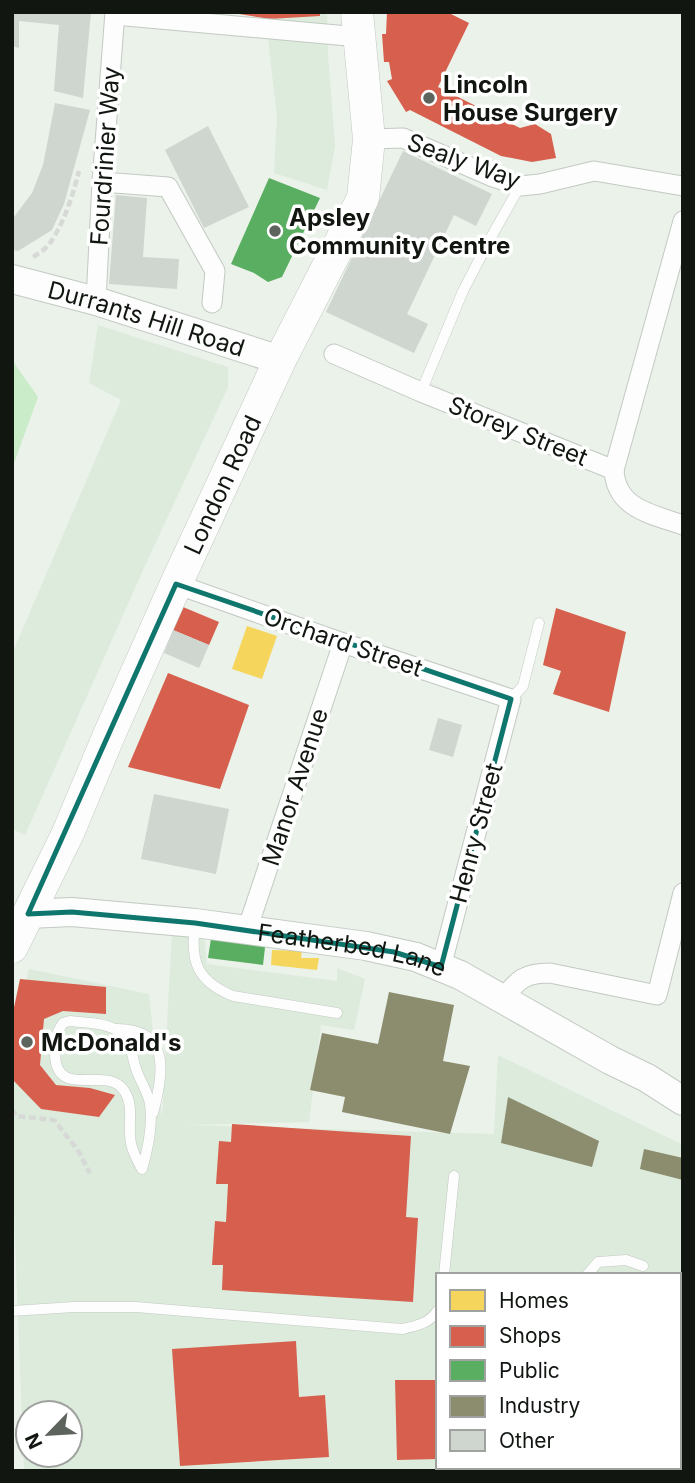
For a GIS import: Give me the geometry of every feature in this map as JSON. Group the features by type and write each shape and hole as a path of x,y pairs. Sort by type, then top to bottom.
{"main road":[{"name":"London Road","path":"12,947 68,833 176,583 280,360 363,198 369,138 358,25"}],"street":[{"path":"115,14 358,25"},
{"name":"Fourdrinier Way","path":"96,301 115,14"},
{"name":"Sealy Way","path":"369,138 403,138 520,186 594,171 683,186"},
{"path":"102,182 168,187 215,271 212,303"},
{"path":"614,470 683,221"},
{"name":"Durrants Hill Road","path":"17,268 96,301 280,360"},
{"name":"Storey Street","path":"334,354 614,470 618,490 633,505 683,525"},
{"name":"Orchard Street","path":"176,583 511,699"},
{"name":"Manor Avenue","path":"247,930 343,643"},
{"name":"Henry Street","path":"442,967 511,699"},
{"path":"503,999 517,982 535,973 550,973 657,995 683,893"},
{"name":"Featherbed Lane","path":"29,914 72,912 195,923 394,951 460,975 647,1078 683,1101"},
{"name":"Featherbed Lane","path":"647,1078 683,1087"}],"lane":[{"path":"421,392 463,291 520,186"},
{"path":"511,699 523,686 539,623"},
{"path":"195,923 192,946 195,963 203,976 218,990 233,996 337,1013"},
{"path":"70,1021 102,1024 115,1029 129,1044 150,1104 146,1156 142,1169 133,1154 130,1137 131,1110 125,1091 112,1081 72,1079 59,1072 56,1066 55,1037 62,1023 70,1021"},
{"path":"115,1029 138,1031 149,1037 156,1048 161,1072 160,1087 150,1120"},
{"path":"444,1273 454,1176"},
{"path":"589,1273 598,1262 626,1260 643,1266"},
{"path":"12,1311 136,1307 402,1329 433,1319 436,1314"},
{"path":"588,1469 608,1471"}],"path":[{"path":"17,268 49,245 62,221 75,186 83,152 104,151"},
{"path":"12,1109 16,1116 54,1120 77,1149 90,1173"}],"highlighted area":[{"path":"176,584 511,699 441,967 394,952 195,923 72,912 28,914"}],"shaded area":[{"path":"265,12 327,12 335,146 327,190 274,173 277,117"},
{"path":"98,325 228,367 228,387 25,835 12,829 12,654 121,400 89,383"},
{"path":"172,932 204,933 207,964 337,981 337,968 365,979 354,1030 321,1025 309,1122 187,1125 494,1134 498,1055 683,1145 683,1471 24,1471 84,1469 84,1399 21,1399 12,1160 12,1047 29,969 149,994 162,1118"}],"green space":[{"path":"12,360 38,397 12,469"}],"building: Homes":[{"path":"247,626 277,636 262,679 232,669"},
{"path":"272,950 302,951 301,958 319,958 317,970 271,965"}],"building: Shops":[{"path":"239,12 320,12 320,16 269,19"},
{"name":"Lincoln House Surgery","path":"387,12 447,12 469,23 438,87 520,128 535,124 551,134 556,158 532,162 501,156 410,110 406,112 387,81 392,79 389,62 384,62 382,34 386,34"},
{"path":"183,607 219,622 209,645 173,630"},
{"path":"556,608 626,632 609,712 553,694 561,671 543,665"},
{"path":"168,673 249,705 220,789 128,767"},
{"name":"McDonald's","path":"20,979 106,987 106,1014 63,1011 44,1019 40,1065 56,1085 90,1088 115,1095 99,1117 41,1109 12,1079 12,1017"},
{"path":"232,1124 411,1136 406,1217 418,1218 413,1302 222,1290 223,1265 212,1265 215,1221 226,1222 228,1184 216,1184 219,1141 231,1142"},
{"path":"296,1341 299,1397 325,1395 329,1457 180,1466 172,1349"},
{"path":"395,1380 436,1380 436,1459 397,1460"}],"building: Public":[{"name":"Apsley Community Centre","path":"269,178 320,198 282,277 268,282 231,264"},
{"path":"212,932 266,939 263,965 208,958"}],"building: Industry":[{"path":"389,992 454,1005 443,1061 470,1066 450,1134 342,1112 345,1097 310,1090 322,1033 378,1044"},
{"path":"508,1097 599,1141 592,1167 501,1143"},
{"path":"644,1149 683,1158 683,1180 640,1169"}],"building: Other":[{"path":"12,12 91,12 83,98 54,91 59,25 19,21 19,48 12,46"},
{"path":"55,103 90,110 64,204 52,230 18,251 12,250 12,216 14,217 32,193 43,165"},
{"path":"208,126 249,207 204,228 165,150"},
{"path":"403,151 492,194 476,226 454,215 407,314 428,324 414,353 326,312"},
{"path":"116,195 147,198 143,257 179,259 177,289 109,284"},
{"path":"173,630 209,645 199,668 164,653"},
{"path":"438,718 462,725 453,757 429,750"},
{"path":"154,794 229,809 216,874 141,859"}],"place":[{"name":"Lincoln House Surgery","path":"429,98"},
{"name":"Apsley Community Centre","path":"275,231"},
{"name":"McDonald's","path":"27,1042"}]}
